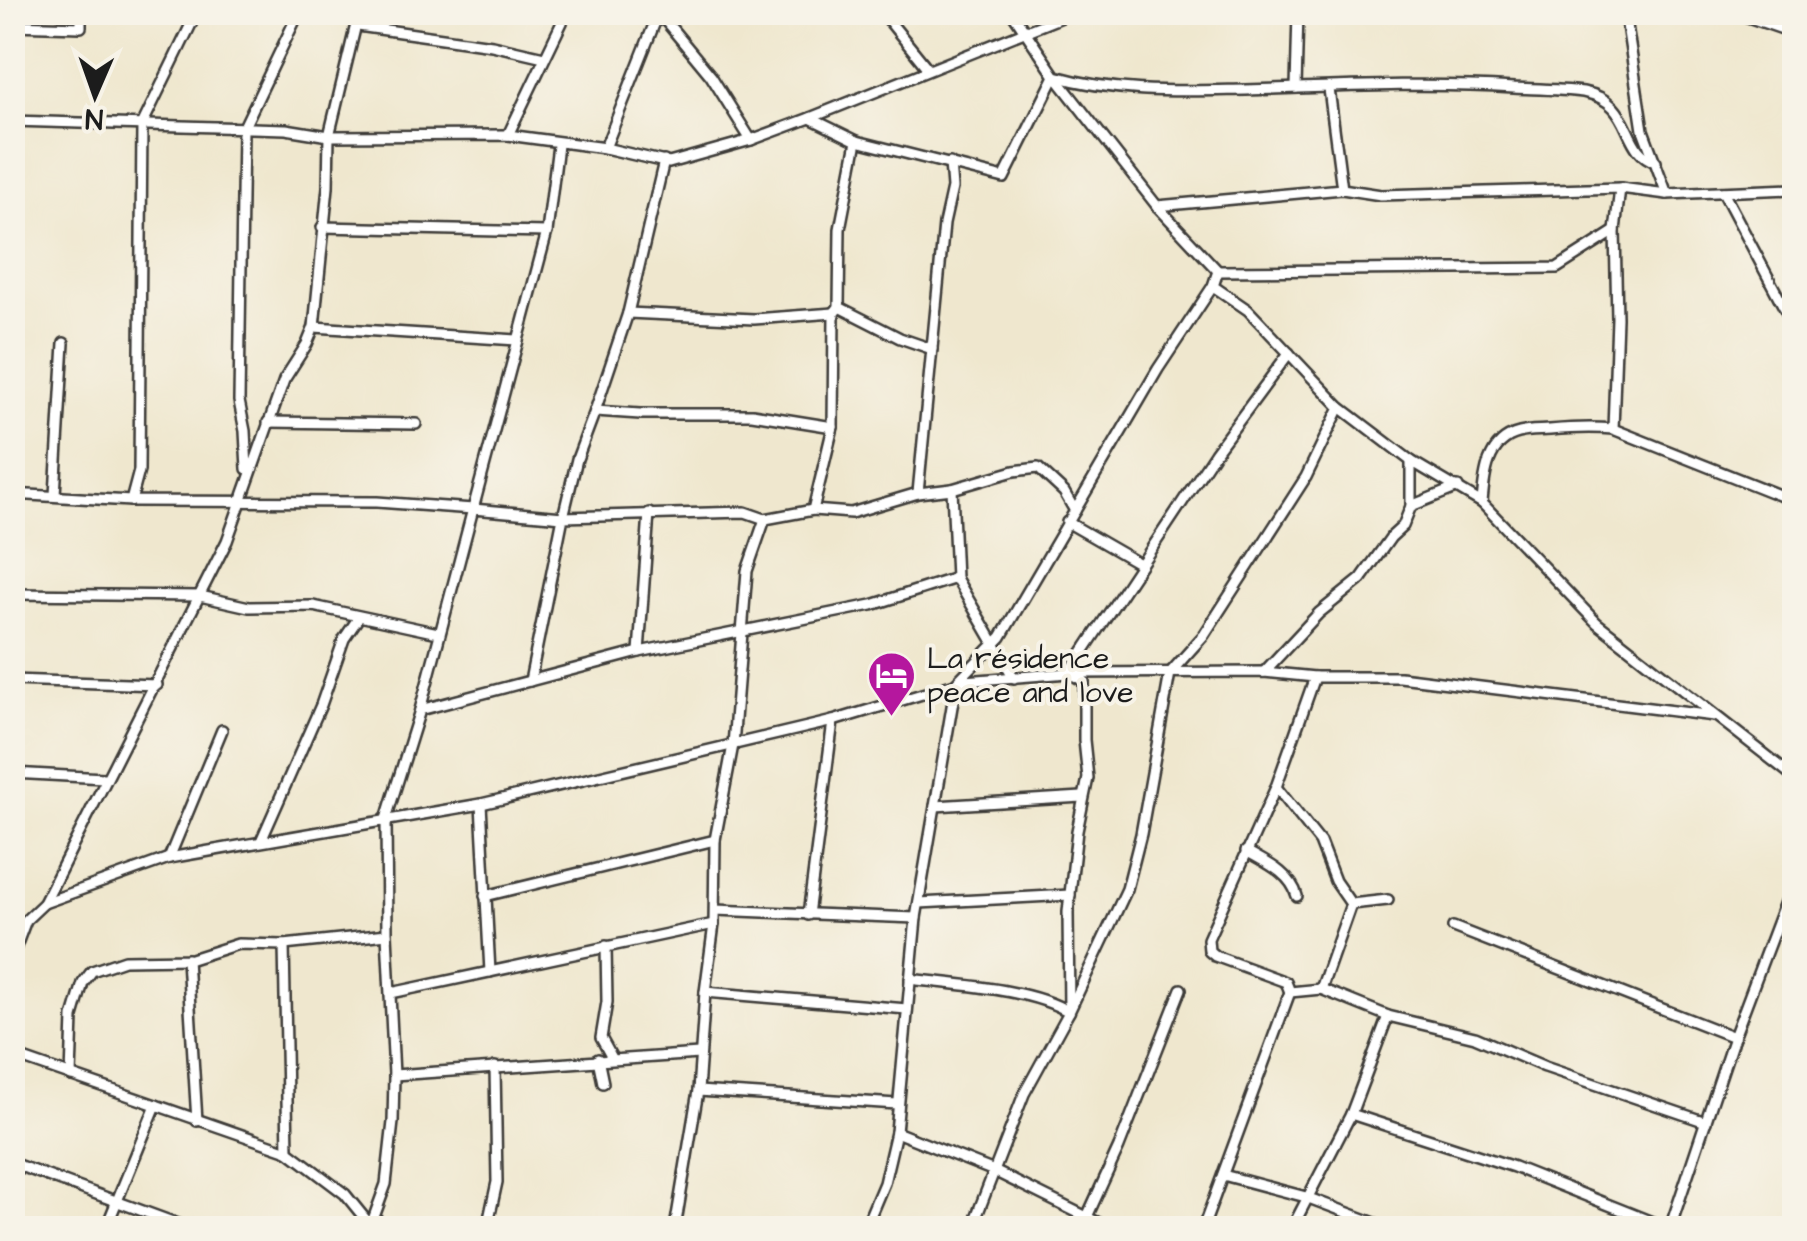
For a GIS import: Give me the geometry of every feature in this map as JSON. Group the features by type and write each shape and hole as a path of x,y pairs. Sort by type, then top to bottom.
{"street":[{"path":"12,26 81,26 81,12"},
{"path":"132,502 139,472 142,125 197,12"},
{"path":"248,477 245,431 238,401 243,128 299,12"},
{"path":"14,952 26,920 44,903 104,778 157,684 228,541 284,380 314,326 330,136 360,12"},
{"path":"508,136 568,12"},
{"path":"882,12 928,69"},
{"path":"1012,12 1156,206 1218,271 1557,268 1615,231"},
{"path":"12,121 286,128 330,136 508,136 605,148 670,163 810,118 1074,12"},
{"path":"1296,88 1298,12"},
{"path":"1625,12 1643,130 1666,194"},
{"path":"1734,12 1794,33"},
{"path":"605,148 659,13 711,76 751,140"},
{"path":"358,26 544,57"},
{"path":"810,118 857,141 1004,178 1056,76"},
{"path":"1056,76 1092,86 1130,90 1452,84 1586,93 1612,105 1625,122 1639,154 1656,162"},
{"path":"1330,89 1342,189"},
{"path":"1625,122 1643,130"},
{"path":"813,510 833,427 840,229 857,141"},
{"path":"370,1228 388,1170 394,1074 386,819 469,534 547,232 558,144"},
{"path":"530,681 577,459 628,313 664,160"},
{"path":"918,493 944,224 952,188 950,163"},
{"path":"1156,206 1342,189 1381,195 1620,188 1666,194 1794,189"},
{"path":"1612,429 1617,318 1615,231 1620,188"},
{"path":"1723,192 1794,326"},
{"path":"322,227 547,232"},
{"path":"865,1228 884,1183 896,1132 916,918 956,683 994,647 1158,369 1213,286 1218,271"},
{"path":"1213,286 1248,310 1340,408 1440,481 1482,503 1596,623 1794,777"},
{"path":"628,313 754,319 836,310 932,349"},
{"path":"314,326 517,340"},
{"path":"55,495 64,342"},
{"path":"1069,673 1215,452 1289,353"},
{"path":"972,1228 1024,1094 1126,889 1141,834 1170,673 1204,636 1306,477 1340,408"},
{"path":"594,411 752,414 833,427"},
{"path":"268,422 416,424"},
{"path":"1482,503 1484,472 1504,440 1518,433 1585,426 1612,429 1794,501"},
{"path":"1264,672 1319,613 1361,578 1403,526 1411,506 1411,461"},
{"path":"12,494 132,502 376,502 563,516 745,512 765,518 813,510 851,513 918,493 952,489 1038,468 1064,492 1076,511"},
{"path":"1411,506 1458,488"},
{"path":"952,489 956,578 1014,678"},
{"path":"639,652 649,513"},
{"path":"675,1228 698,1091 715,910 715,840 733,745 747,571 765,518"},
{"path":"1068,522 1140,564"},
{"path":"420,710 639,652 872,605 956,578"},
{"path":"12,594 200,596 249,607 314,606 438,632"},
{"path":"261,841 321,705 344,639 359,618"},
{"path":"1068,1012 1070,895 1082,797 1088,778 1084,681 1069,673"},
{"path":"44,903 169,858 481,804 833,721 956,683 1069,673 1400,676 1714,716"},
{"path":"1203,1228 1290,992 1286,982 1216,956 1209,951 1208,939 1276,787 1315,677"},
{"path":"12,680 157,684"},
{"path":"808,915 833,721"},
{"path":"169,858 222,730"},
{"path":"12,773 104,778"},
{"path":"1276,787 1320,842 1335,881 1352,904"},
{"path":"935,806 1082,797"},
{"path":"481,804 490,972"},
{"path":"485,896 715,840"},
{"path":"1246,851 1276,868 1294,885 1298,896"},
{"path":"1351,1114 1514,1167 1669,1228 1734,1036 1794,878"},
{"path":"919,903 1070,895"},
{"path":"1352,904 1388,900"},
{"path":"1321,989 1352,904"},
{"path":"715,910 916,918"},
{"path":"391,993 714,924"},
{"path":"1452,927 1734,1036"},
{"path":"72,1076 73,1017 84,983 92,972 124,960 187,959 238,944 284,945 387,934"},
{"path":"284,945 288,1151"},
{"path":"592,1060 602,1038 607,1002 606,946"},
{"path":"187,959 197,1121"},
{"path":"910,979 1006,993 1055,1004 1068,1012"},
{"path":"1086,1218 1182,989"},
{"path":"1290,992 1321,989 1388,1016 1475,1037 1545,1067 1706,1122"},
{"path":"705,992 907,1009"},
{"path":"1292,1228 1351,1114 1388,1016"},
{"path":"602,1038 612,1058"},
{"path":"394,1074 700,1054"},
{"path":"12,1055 288,1151 345,1194 370,1228"},
{"path":"592,1060 603,1083"},
{"path":"487,1228 498,1182 495,1068"},
{"path":"698,1091 897,1104"},
{"path":"106,1228 156,1104"},
{"path":"896,1132 994,1171 1110,1228"},
{"path":"12,1163 189,1228"},
{"path":"1223,1175 1306,1197 1388,1228"}],"place":[{"name":"La résidence peace and love","path":"892,718"}]}
